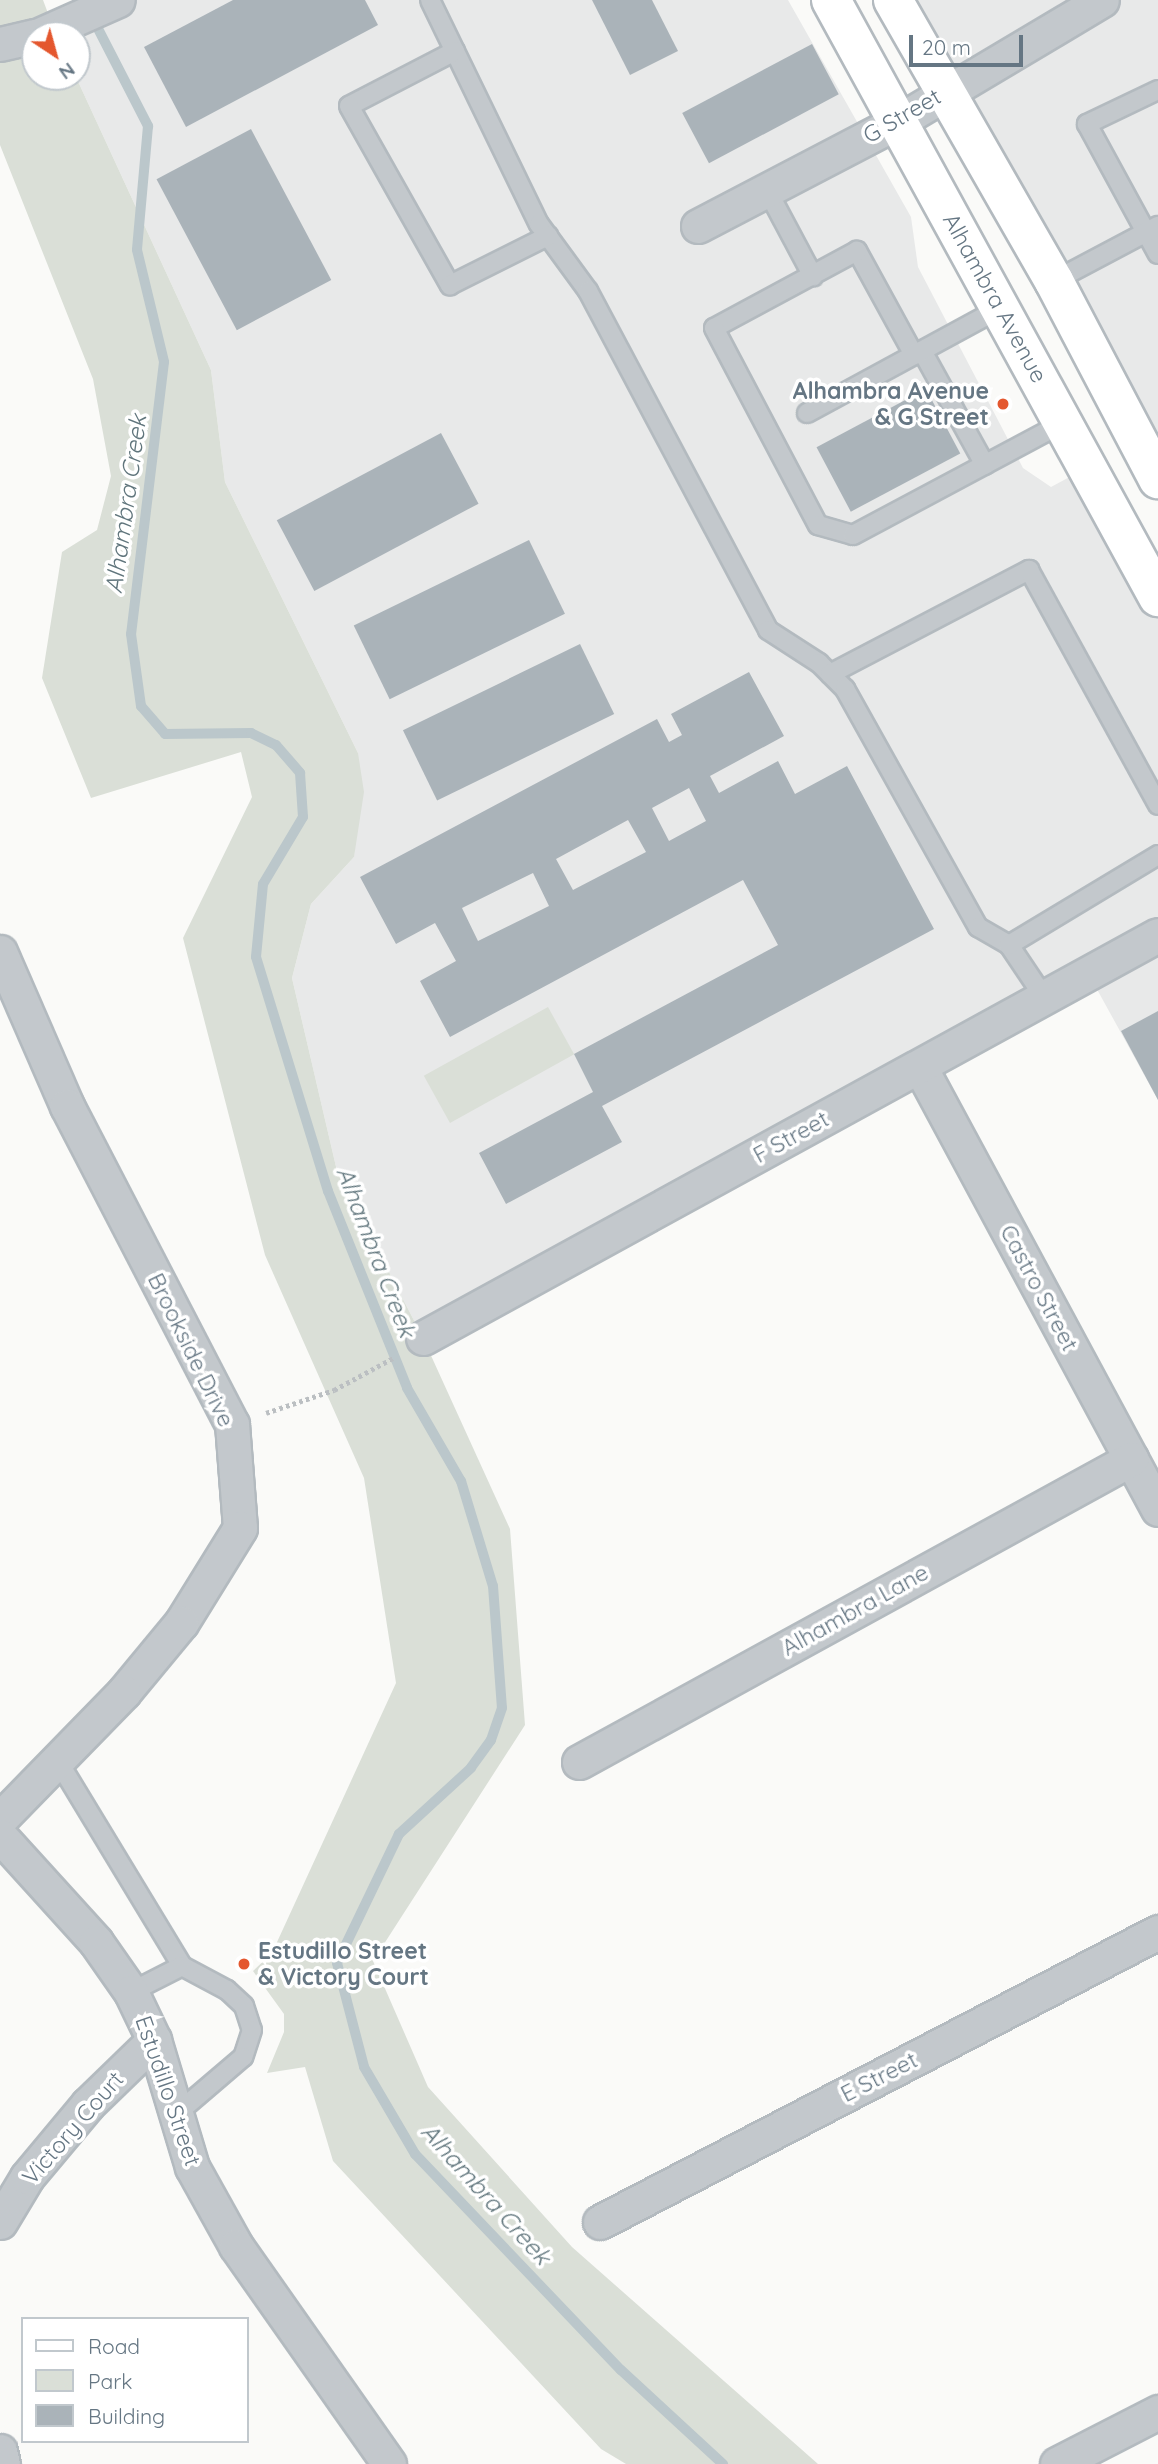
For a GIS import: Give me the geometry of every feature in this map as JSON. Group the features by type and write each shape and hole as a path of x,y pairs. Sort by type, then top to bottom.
{"main road":[{"name":"Alhambra Avenue","path":"831,0 1158,597"},
{"path":"893,0 1054,281 1158,479"}],"street":[{"path":"71,21 118,0"},
{"name":"G Street","path":"698,226 898,121 946,90 1102,0"},
{"path":"0,44 21,39"},
{"name":"F Street","path":"423,1338 1158,935"},
{"name":"Brookside Drive","path":"0,952 67,1105 232,1424 240,1528 181,1623 58,1761 0,1819"},
{"name":"Castro Street","path":"920,1067 1158,1510"},
{"name":"Alhambra Lane","path":"579,1762 1131,1459"},
{"name":"Estudillo Street","path":"0,1836 96,1942 131,1992 153,2040 174,2116 192,2167 236,2246 389,2464"},
{"name":"E Street","path":"600,2222 1158,1932"},
{"name":"Victory Court","path":"0,2222 27,2177 88,2104 153,2040"},
{"path":"1057,2464 1158,2412"},
{"path":"0,2451 3,2464"}],"lane":[{"path":"430,0 548,236 588,291 768,630 830,674 845,689 978,928 1009,945 1044,997"},
{"path":"455,51 349,106 450,285 548,236"},
{"path":"1158,90 1087,124 1152,229 1158,254"},
{"path":"766,190 813,276"},
{"path":"1054,281 1152,229"},
{"path":"985,465 857,251 714,328 818,525 853,535 985,465 1063,423"},
{"path":"807,413 1000,308"},
{"path":"830,674 1030,570 1158,805"},
{"path":"1009,945 1158,855"},
{"path":"58,1761 182,1966 227,1990 244,2006 251,2030 243,2057 174,2116"},
{"path":"131,1992 182,1966"}],"path":[{"path":"232,1424 334,1390 423,1338"}],"shaded area":[{"path":"115,0 788,0 911,217 918,267 1023,468 1051,487 1088,467 1158,597 1158,1100 1088,973 423,1338 337,1171 292,978 311,904 354,857 358,753 225,482 211,370 82,91 91,91 91,22"},
{"path":"893,0 1158,0 1158,479"}],"green space":[{"path":"0,0 43,0 51,21 21,21 21,91 82,91 211,370 225,482 358,753 364,792 354,857 311,904 292,978 337,1171 423,1338 510,1529 525,1725 373,1961 428,2087 572,2247 818,2464 626,2464 601,2449 333,2161 305,2067 267,2073 284,2032 284,2014 253,1971 272,1953 396,1683 364,1478 265,1255 183,938 252,797 241,752 91,798 42,678 62,552 97,530 111,476 93,379 0,145"},
{"path":"548,1007 574,1054 450,1123 424,1076"}],"building":[{"path":"233,0 365,0 378,25 186,127 144,47"},
{"path":"592,0 652,0 678,51 630,75"},
{"path":"812,44 839,94 709,163 682,113"},
{"path":"251,129 331,280 237,330 157,179"},
{"path":"926,389 960,453 851,512 817,447"},
{"path":"441,433 479,504 314,591 277,520"},
{"path":"529,540 565,614 390,699 354,625"},
{"path":"580,644 614,714 437,800 403,730"},
{"path":"749,672 784,736 710,776 719,793 778,761 795,794 847,766 934,929 602,1106 622,1142 506,1204 479,1153 593,1092 574,1054 778,945 743,880 450,1037 420,981 456,961 435,923 396,944 360,877 657,719 669,742 682,735 671,714","holes":["689,788 706,821 669,841 652,808","628,820 646,852 573,890 556,859","533,873 549,906 478,941 462,908"]},
{"path":"1158,1011 1158,1100 1121,1031"}],"waterway":[{"name":"Alhambra Creek","path":"92,17 148,126 137,250 164,362 131,634 141,706 165,734 251,733 276,745 300,773 303,817 263,884 256,957 328,1191 407,1388 461,1481 493,1586 502,1708 491,1740 471,1768 399,1834 337,1963 364,2067 415,2154 621,2370 723,2464"}],"place":[{"name":"Alhambra Avenue & G Street","path":"1003,404"},
{"name":"Estudillo Street & Victory Court","path":"244,1964"}]}
